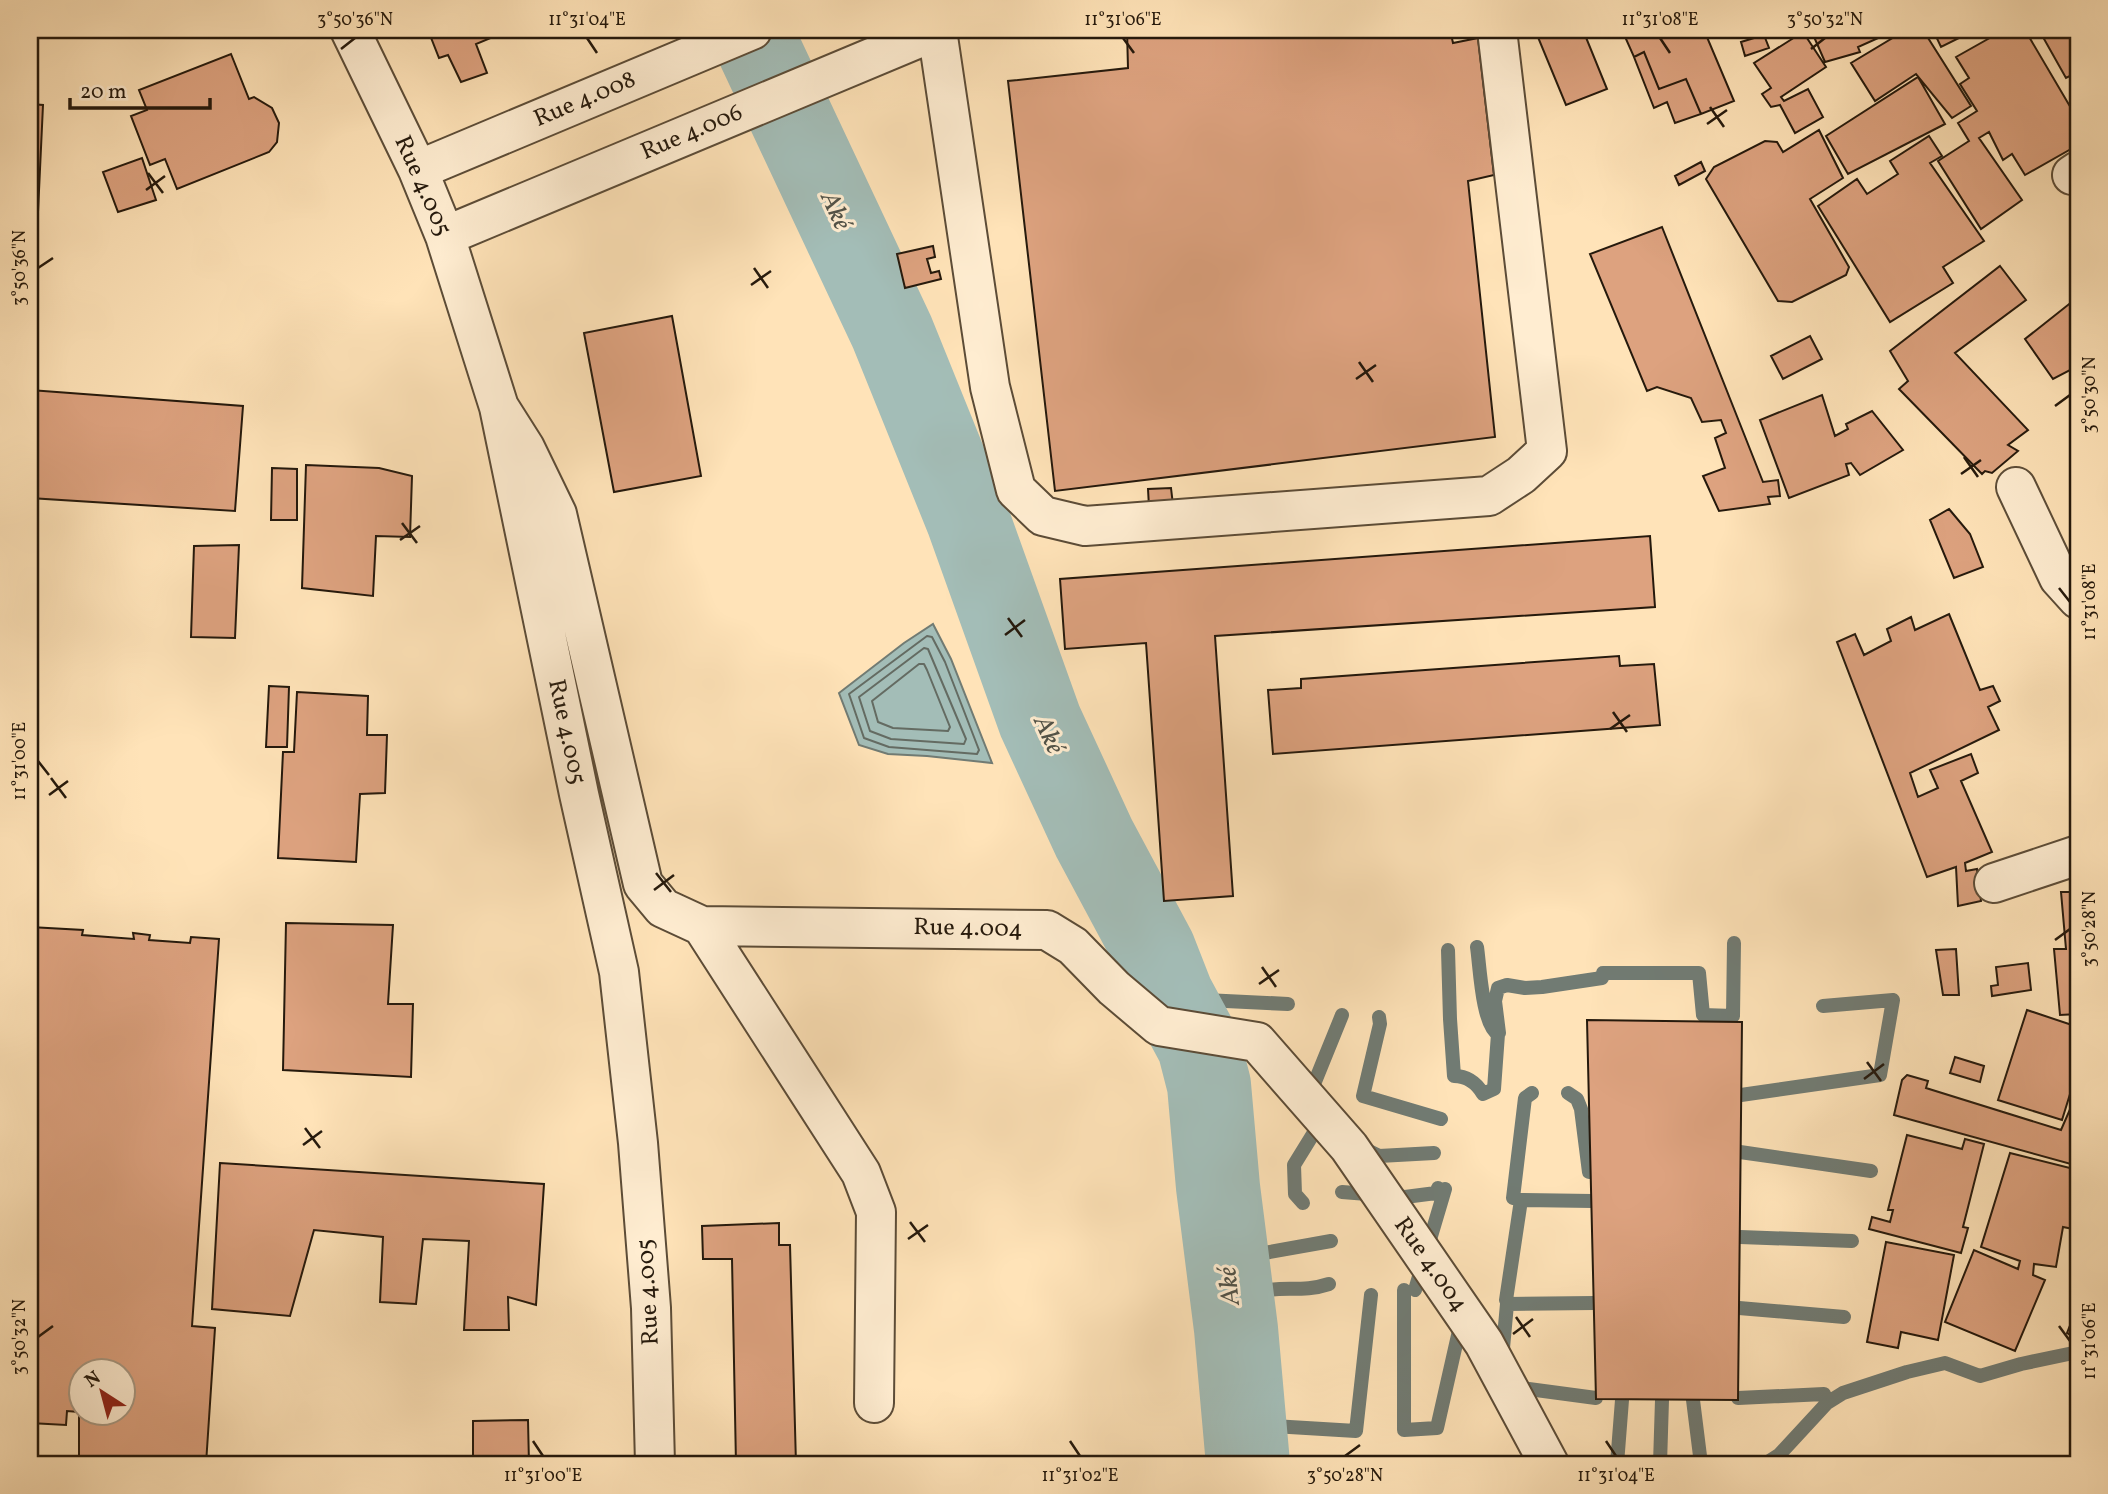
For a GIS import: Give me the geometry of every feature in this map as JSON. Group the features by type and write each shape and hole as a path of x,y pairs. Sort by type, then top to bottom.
{"street":[{"name":"Rue 4.005","path":"350,30 418,170 445,236 499,407 618,972 638,1143 651,1308 655,1464"},
{"name":"Rue 4.008","path":"418,170 752,30"},
{"path":"938,30 990,387 1016,490 1043,516 1086,526 1489,496 1521,475 1547,450 1497,30"},
{"name":"Rue 4.006","path":"445,236 938,30"},
{"name":"Rue 4.004","path":"499,407 525,448 557,514 643,884 663,908 702,926 1047,930 1073,946 1114,988 1159,1026 1257,1042 1356,1157 1484,1343 1549,1464"},
{"path":"2016,488 2059,578 2078,599"},
{"path":"1994,883 2078,855"},
{"path":"702,926 861,1173 876,1212 874,1403"}],"water":[{"path":"933,624 951,659 992,763 888,754 859,745 839,693"}],"building":[{"path":"428,30 510,30 476,44 487,73 461,82 448,55 439,58"},
{"path":"1127,30 1444,30 1443,35 1451,34 1453,43 1478,38 1494,175 1468,181 1495,437 1055,491 1008,81 1128,68"},
{"path":"1535,30 1583,30 1607,89 1566,105"},
{"path":"1622,30 1704,30 1734,101 1701,114 1686,79 1659,89 1644,52 1634,57"},
{"path":"1811,30 1896,30 1858,47 1860,52 1825,62"},
{"path":"1906,30 1923,30 1971,106 1952,118 1916,74 1875,101 1851,63"},
{"path":"1933,30 1975,30 1941,47"},
{"path":"2004,30 2025,30 2078,120 2078,145 2025,175 2012,154 2003,160 1989,132 1979,138 2022,200 1981,229 1938,161 1969,141 1958,123 1977,111 1960,84 1969,78 1956,57"},
{"path":"2039,30 2078,30 2078,72 2066,78"},
{"path":"1803,32 1826,67 1781,97 1784,101 1808,89 1823,117 1795,133 1780,105 1771,107 1762,94 1771,88 1754,63"},
{"path":"1764,35 1769,48 1745,56 1741,42"},
{"path":"1644,52 1659,89 1686,79 1701,114 1675,123 1667,102 1654,108 1634,57"},
{"path":"231,54 249,99 254,97 272,108 279,123 277,142 269,152 177,189 165,159 150,165 131,116 147,110 139,90"},
{"path":"1918,77 1945,124 1848,174 1826,136"},
{"path":"30,104 43,105 35,276 30,276"},
{"path":"1819,130 1843,178 1810,199 1849,267 1846,275 1792,302 1778,301 1706,179 1714,167 1765,141 1777,142 1783,152"},
{"path":"1929,136 1942,156 1930,163 1984,241 1943,267 1953,283 1890,322 1818,206 1857,179 1867,194 1898,174 1890,161"},
{"path":"142,158 156,200 118,212 103,172"},
{"path":"1701,162 1705,171 1679,185 1675,176"},
{"path":"1662,227 1763,482 1778,480 1780,496 1768,497 1770,504 1719,511 1703,476 1725,468 1715,438 1726,433 1721,420 1702,422 1691,398 1657,387 1647,391 1590,254"},
{"path":"933,246 935,257 927,259 931,273 939,271 941,279 905,288 897,254"},
{"path":"2000,266 2026,300 1955,353 2028,430 2008,445 2018,451 1992,473 1985,471 1982,474 1899,389 1908,381 1890,351"},
{"path":"2078,297 2078,366 2053,379 2025,339"},
{"path":"672,316 701,476 614,492 584,333"},
{"path":"1810,336 1822,359 1783,379 1771,356"},
{"path":"30,390 243,406 235,511 30,498"},
{"path":"1822,395 1835,436 1848,429 1846,424 1872,411 1903,450 1860,475 1851,463 1846,464 1849,475 1789,498 1760,420"},
{"path":"306,465 379,468 412,476 410,537 376,536 373,596 302,588"},
{"path":"272,468 297,469 297,520 271,520"},
{"path":"1171,488 1173,505 1149,507 1148,489"},
{"path":"1949,509 1970,534 1983,567 1954,578 1930,520"},
{"path":"1650,536 1655,607 1215,636 1233,896 1164,901 1146,643 1065,649 1060,579"},
{"path":"239,545 235,638 191,637 194,546"},
{"path":"1949,614 1980,690 1993,686 2000,701 1988,707 1999,730 1910,773 1918,797 1938,788 1930,770 1971,754 1978,773 1961,781 1992,852 1965,863 1966,871 1977,869 1981,901 1958,906 1956,867 1927,877 1837,642 1855,634 1864,655 1891,641 1887,629 1911,617 1915,630"},
{"path":"1619,656 1620,666 1654,664 1660,725 1273,754 1268,690 1301,688 1301,679"},
{"path":"269,686 289,687 287,747 266,747"},
{"path":"297,692 368,696 367,735 387,735 385,793 360,794 356,862 278,858 283,752 294,752"},
{"path":"2061,892 2078,892 2078,1014 2060,1015 2054,949 2066,949"},
{"path":"286,923 393,925 388,1004 413,1004 411,1077 283,1070"},
{"path":"30,927 83,930 82,935 134,939 133,933 150,935 149,940 190,943 191,937 219,939 192,1326 215,1328 206,1464 79,1464 79,1428 136,1428 136,1358 66,1358 66,1425 30,1423"},
{"path":"1956,949 1959,995 1943,995 1936,950"},
{"path":"2028,963 2031,990 1992,996 1991,986 1998,985 1996,967"},
{"path":"2027,1010 2078,1027 2078,1068 2062,1120 1998,1100"},
{"path":"1587,1020 1742,1022 1738,1400 1596,1399"},
{"path":"1955,1057 1984,1066 1980,1082 1950,1073"},
{"path":"1907,1075 1928,1081 1926,1088 2061,1130 2078,1091 2078,1166 1894,1115 1902,1080"},
{"path":"1907,1135 1962,1149 1965,1139 1984,1144 1963,1227 1968,1228 1961,1253 1869,1229 1872,1217 1890,1222 1893,1210 1888,1210"},
{"path":"2010,1153 2078,1170 2078,1230 2063,1227 2056,1267 2034,1264 2033,1275 2045,1280 2015,1351 1945,1322 1974,1250 2018,1269 2020,1261 1981,1247"},
{"path":"220,1163 544,1184 536,1305 508,1297 509,1330 464,1330 469,1241 423,1239 416,1304 380,1302 383,1237 314,1230 290,1316 212,1309"},
{"path":"779,1223 779,1245 790,1245 796,1464 736,1464 732,1259 703,1259 702,1226"},
{"path":"1886,1242 1954,1255 1938,1340 1901,1332 1898,1348 1867,1342"},
{"path":"2078,1305 2078,1339 2067,1333"},
{"path":"528,1420 529,1464 473,1464 473,1421"}],"waterway":[{"name":"Aké","path":"750,30 892,332 968,520 1040,721 1094,838 1154,950 1172,996 1199,1046 1209,1085 1248,1464"},
{"path":"1499,1033 1495,1001 1498,988 1507,985 1542,987 1602,978 1603,973 1699,973 1703,1015 1733,1016 1734,943"},
{"path":"1448,950 1454,1076 1471,1080 1483,1094 1494,1089 1498,1034 1488,1019 1485,1008 1477,947"},
{"path":"1205,1000 1288,1004"},
{"path":"1741,1095 1880,1075 1893,1000 1823,1006"},
{"path":"1300,1078 1314,1084 1342,1015"},
{"path":"1379,1017 1380,1024 1363,1096 1441,1119"},
{"path":"1513,1198 1525,1098 1532,1093"},
{"path":"1568,1093 1577,1099 1581,1109 1589,1172"},
{"path":"1303,1203 1295,1194 1294,1165 1315,1131"},
{"path":"1363,1148 1379,1156 1434,1153"},
{"path":"1740,1152 1871,1171"},
{"path":"1342,1192 1405,1197 1436,1193 1438,1188"},
{"path":"1415,1290 1445,1189"},
{"path":"1506,1300 1521,1200 1592,1201"},
{"path":"1740,1237 1852,1241"},
{"path":"1253,1255 1331,1241"},
{"path":"1257,1292 1329,1284"},
{"path":"1404,1290 1404,1430 1437,1428 1461,1322"},
{"path":"1273,1426 1356,1431 1371,1295"},
{"path":"1502,1359 1507,1304 1594,1303"},
{"path":"1739,1308 1844,1317"},
{"path":"1765,1464 1779,1455 1827,1403 1843,1393 1945,1363 1980,1376 2078,1352"},
{"path":"1514,1387 1596,1398"},
{"path":"1738,1398 1824,1394"},
{"path":"1617,1464 1622,1400"},
{"path":"1660,1464 1662,1400"},
{"path":"1693,1400 1701,1464"}]}
